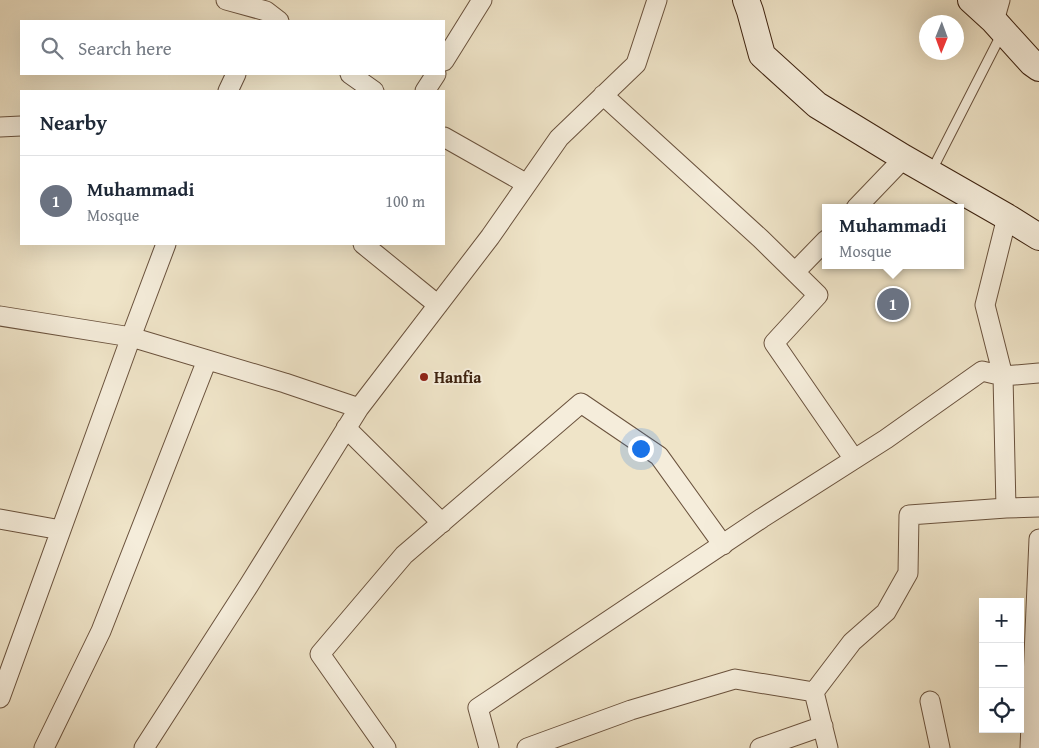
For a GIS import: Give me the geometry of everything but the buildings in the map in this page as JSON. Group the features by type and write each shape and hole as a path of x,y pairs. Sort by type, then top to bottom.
{"street":[{"path":"226,0 270,14"},
{"path":"445,59 482,0"},
{"path":"144,748 359,408 490,237 559,138 636,64 657,0"},
{"path":"746,0 762,55 817,105 1039,237"},
{"path":"971,0 999,18 1032,63 1039,68"},
{"path":"228,90 236,75"},
{"path":"351,75 373,90"},
{"path":"426,90 435,75"},
{"path":"603,95 761,239 818,295 774,343 854,459"},
{"path":"0,127 20,126"},
{"path":"445,138 527,184"},
{"path":"860,204 904,158"},
{"path":"1006,508 1003,376 985,305 1007,217"},
{"path":"795,272 822,244"},
{"path":"0,698 166,245"},
{"path":"365,245 438,305"},
{"path":"0,316 131,337 285,383 359,408"},
{"path":"44,748 101,631 207,360"},
{"path":"489,748 478,708 886,438 982,371 1003,376 1039,373"},
{"path":"386,748 320,654 404,555 581,403 659,456 723,545"},
{"path":"346,428 442,523"},
{"path":"814,692 852,642 886,612 908,573 909,515 1039,507"},
{"path":"0,519 61,530"},
{"path":"1030,748 1039,539"},
{"path":"527,748 631,710 735,679 814,692"},
{"path":"814,692 828,748"},
{"path":"930,700 940,748"},
{"path":"760,748 823,726"}],"lane":[{"path":"930,172 999,18"}],"place":[{"name":"Muhammadi","path":"893,304"},
{"name":"Hanfia","path":"424,377"}]}
